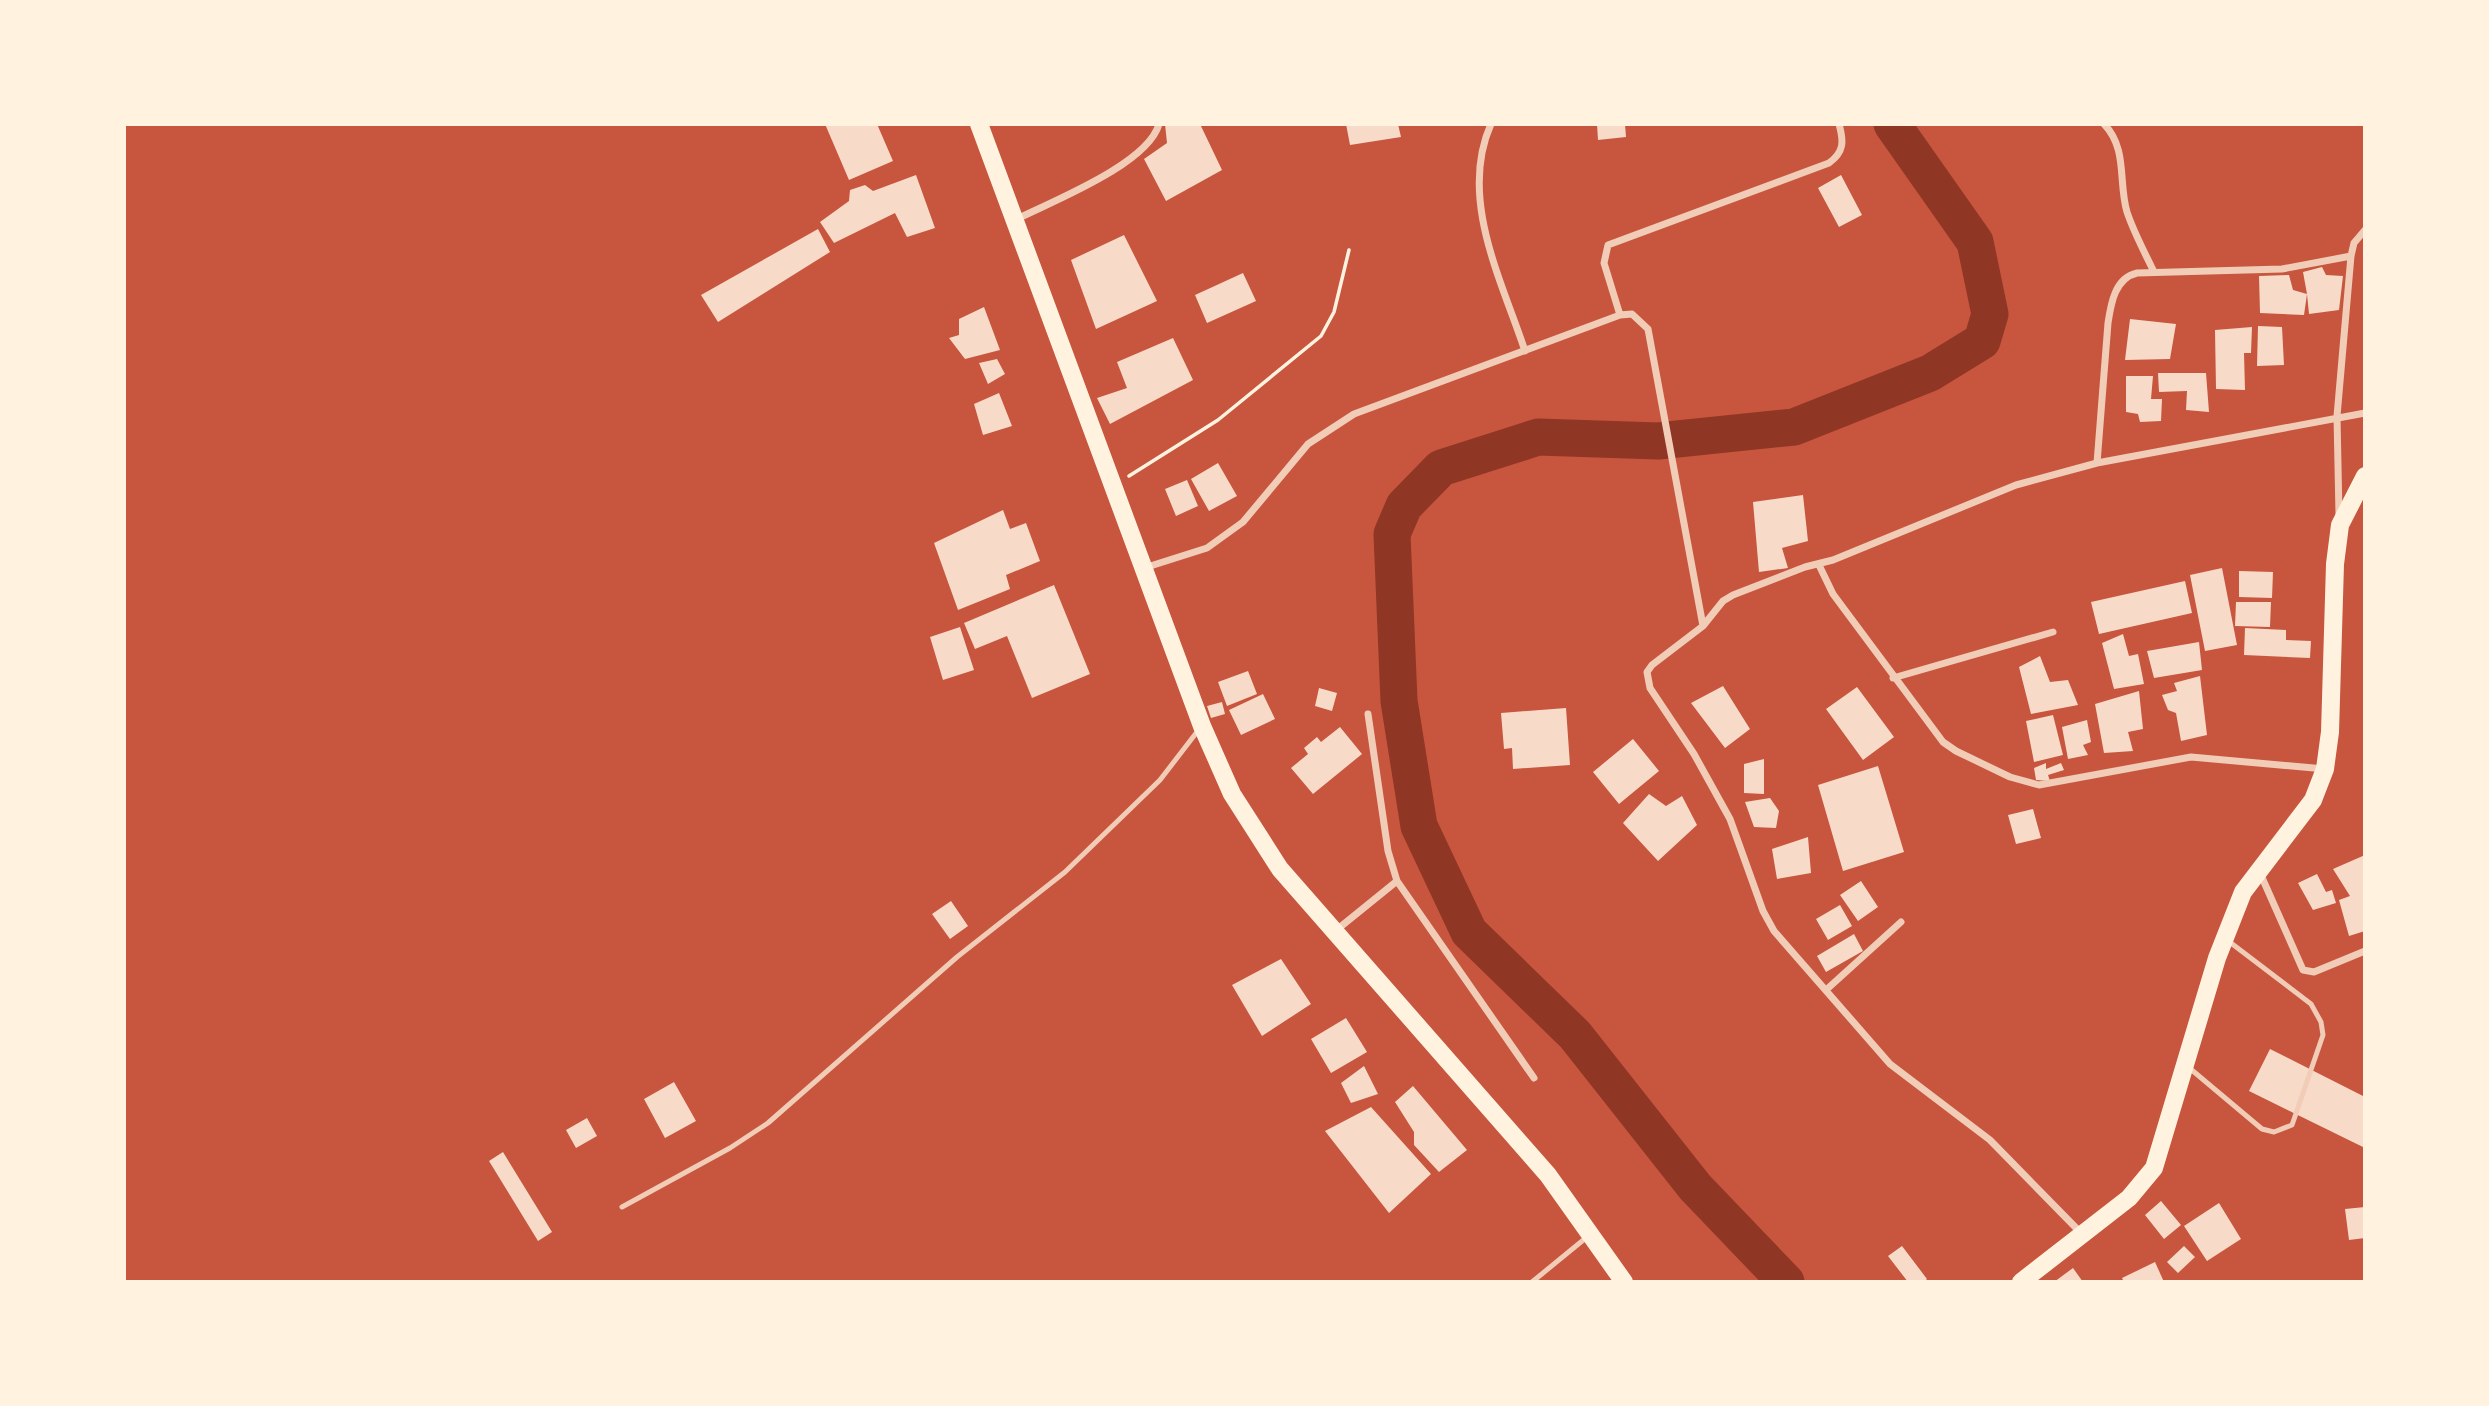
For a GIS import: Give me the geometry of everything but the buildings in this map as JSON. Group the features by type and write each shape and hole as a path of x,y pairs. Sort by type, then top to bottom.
{"highway":[{"path":"979,124 1202,726 1232,794 1280,869 1548,1175 1592,1233 1617,1279"},
{"path":"2021,1282 2129,1198 2154,1168 2224,938 2243,892 2307,810 2325,769 2330,732 2335,564 2340,525 2365,476"}],"street":[{"path":"1015,220 1126,164 1152,141 1159,124"},
{"path":"1491,124 1482,147 1478,190 1480,214 1525,352"},
{"path":"1620,315 1604,263 1608,245 1829,163 1840,156 1843,145 1839,124"},
{"path":"2104,124 2118,145 2122,159 2127,212 2154,272"},
{"path":"2340,525 2337,416 2351,256 2354,243 2365,230"},
{"path":"2098,463 2112,302 2126,277 2154,272 2282,269 2351,256"},
{"path":"1144,568 1207,548 1216,542 1243,522 1308,443 1354,414 1406,392 1525,352 1620,315 1632,314 1648,329 1703,625"},
{"path":"2081,1233 1990,1140 1891,1064 1768,922 1730,819 1694,754 1646,679 1651,665 1703,625 1723,601 1733,595 1805,567 1819,565 2016,485 2098,463 2337,416 2365,413"},
{"path":"1819,565 1833,594 1893,678 1950,748 2010,778 2031,784 2049,785 2191,757 2325,769"},
{"path":"1893,678 2053,632"},
{"path":"1368,714 1388,851 1397,881 1534,1078"},
{"path":"2259,869 2303,970 2322,969 2365,951"},
{"path":"1334,932 1397,881"},
{"path":"1826,990 1901,922"}],"lane":[{"path":"622,1207 730,1148 768,1123 957,957 1065,873 1160,780 1202,726"},
{"path":"2185,1065 2262,1129 2284,1131 2292,1125 2323,1035 2321,1022 2311,1004 2224,938"},
{"path":"1532,1282 1541,1280 1592,1233"}],"path":[{"path":"1112,486 1218,420 1321,336 1334,312 1349,250"}],"waterway":[{"path":"1786,1282 1695,1187 1575,1035 1469,932 1419,826 1399,701 1392,534 1404,506 1441,468 1538,437 1658,441 1794,427 1930,373 1982,341 1990,314 1975,242 1892,124"}]}
